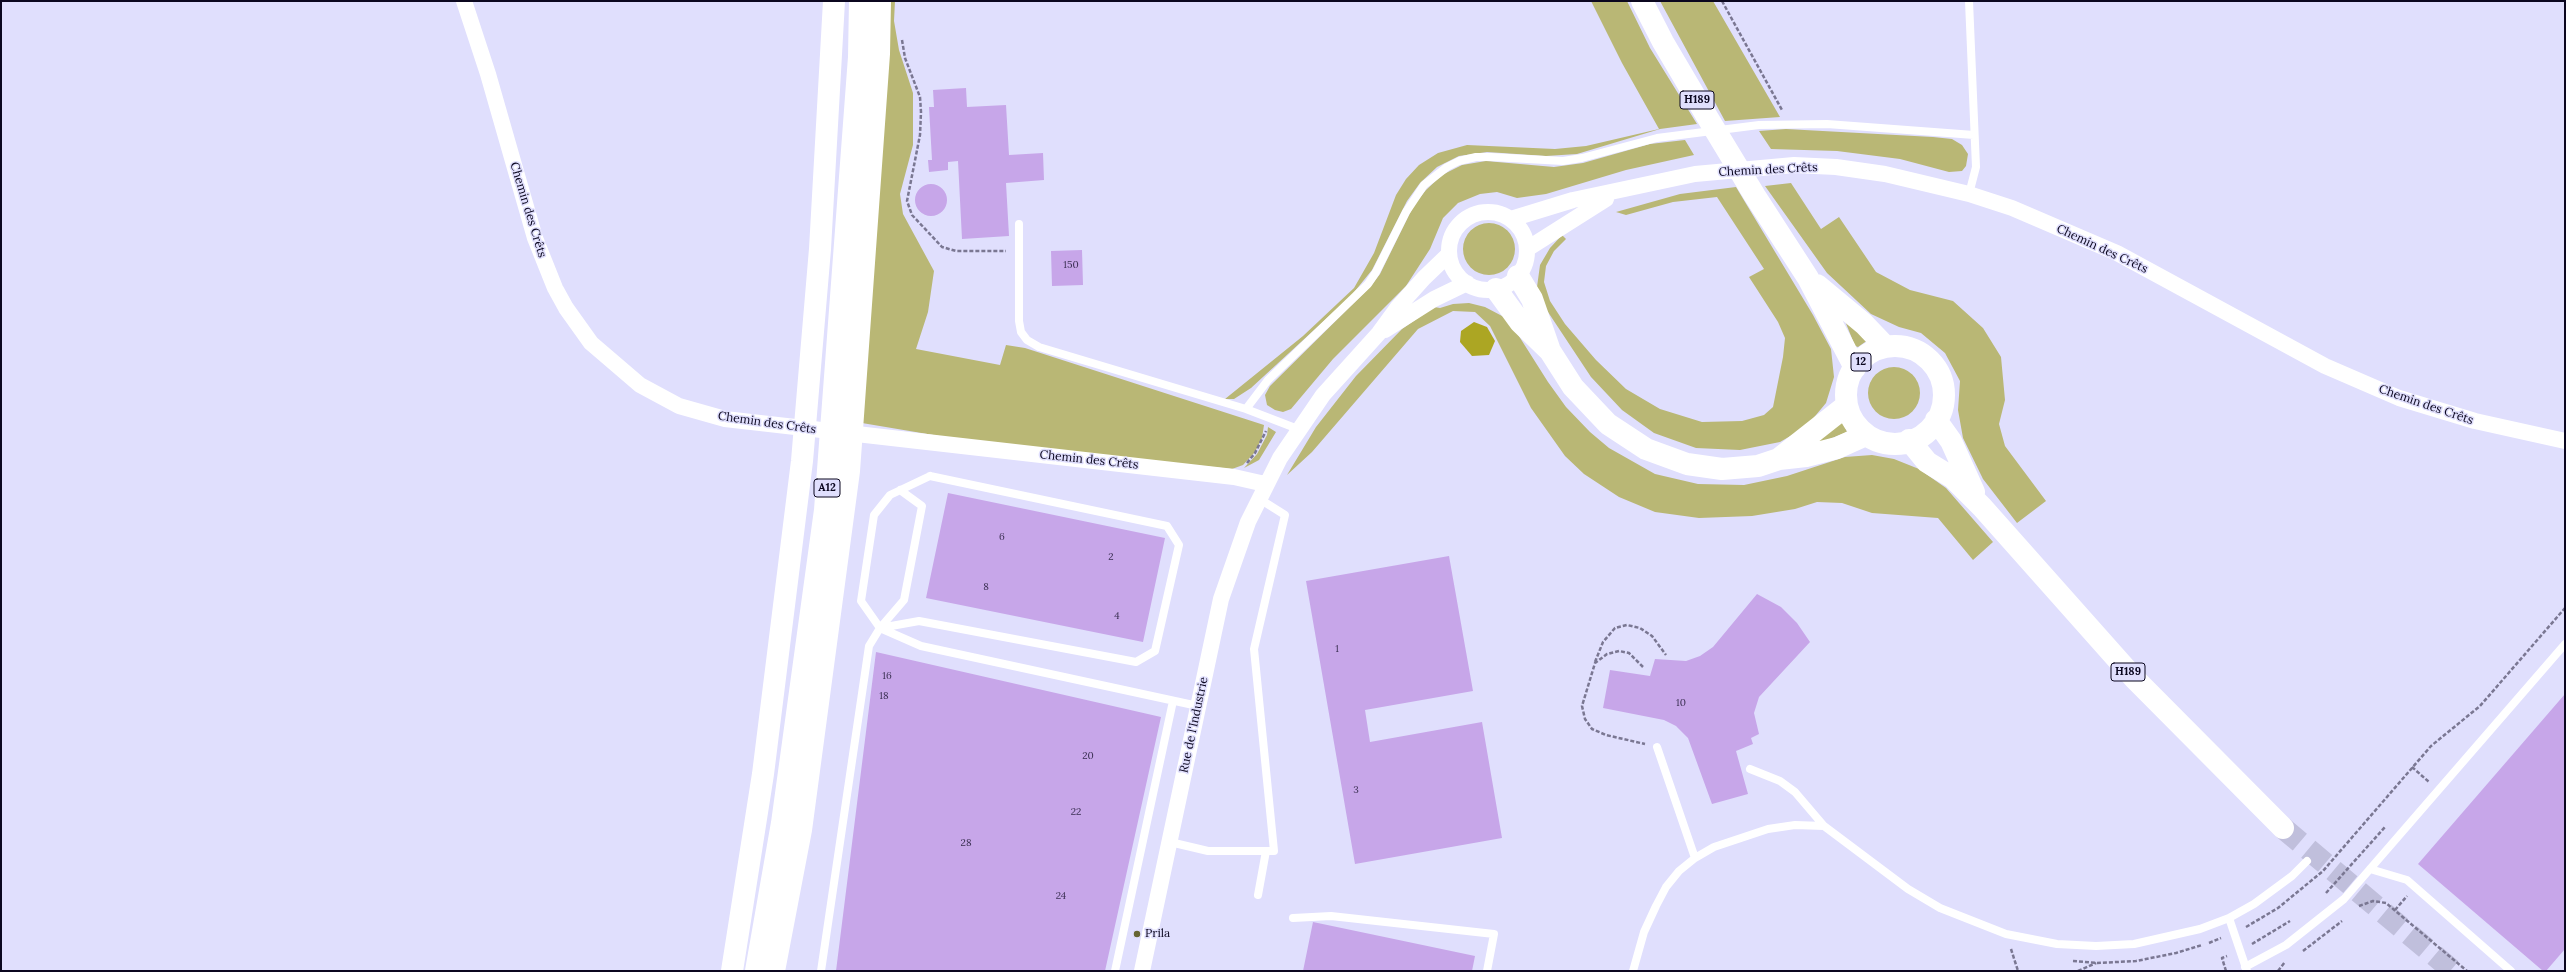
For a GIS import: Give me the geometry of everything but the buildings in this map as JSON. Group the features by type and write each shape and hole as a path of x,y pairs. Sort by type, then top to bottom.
{"highway":[{"name":"A12","path":"732,971 763,774 802,461 820,249 834,1"},
{"name":"A12","path":"756,971 782,823 825,510 859,57 860,1"},
{"path":"774,971 800,830 849,471 879,54 880,1"},
{"name":"H189","path":"1642,1 1663,42 1716,133 1808,278"},
{"path":"1518,276 1532,299 1550,351"},
{"name":"12","path":"1808,278 1864,324 1886,347"},
{"name":"12","path":"1808,278 1855,368"},
{"path":"1496,289 1520,322 1550,351 1573,387 1608,424 1646,449 1687,464 1722,469 1758,466 1779,459 1806,456 1837,448 1866,435 1846,406 1779,459"},
{"name":"12","path":"1846,406 1845,395 1848,381 1855,368 1873,352 1886,347 1902,346 1920,351 1932,362 1942,378 1945,395 1944,407 1930,427 1909,440 1887,443 1866,435"},
{"path":"1936,420 1951,441 1964,472 1982,507"},
{"path":"1909,440 1927,462 1953,478 1982,507"},
{"name":"H189","path":"1982,507 2134,678 2283,828"}],"street":[{"name":"Chemin des Crêts","path":"464,1 488,74 542,258 555,288 578,327 606,358 635,382 659,396 702,413 750,423 1234,477 1262,491"},
{"name":"Chemin des Crêts","path":"1511,219 1558,204 1616,193 1644,184 1695,174 1783,166 1836,167 1885,174 1969,194 2012,208 2117,253 2325,366 2399,398 2475,421 2565,441"},
{"name":"Chemin des Crêts","path":"1527,249 1616,193"},
{"path":"1489,212 1511,219 1522,232 1527,249 1525,263 1518,276 1508,284 1496,289 1478,288 1466,283 1455,270 1449,254 1452,236 1459,225 1468,217 1489,212"},
{"path":"1262,491 1298,429 1338,376 1379,333 1408,295 1449,254"},
{"path":"1379,333 1434,299 1466,283"},
{"name":"Rue de l'Industrie","path":"1142,971 1226,581 1262,491"}],"lane":[{"path":"1969,1 1976,167 1969,194"},
{"path":"1246,409 1257,392 1268,380 1368,284 1416,196 1424,185 1447,167 1476,157 1569,160 1679,134 1759,125 1827,124 1974,135"},
{"path":"1019,224 1019,321 1021,332 1027,340 1039,347 1246,409 1298,429"},
{"path":"880,628 919,621 1136,662 1155,651 1179,545 1167,526 930,476 890,495 874,515 861,601 880,628 921,646 1198,706"},
{"path":"821,971 869,646 880,628 904,600 922,506 900,490"},
{"path":"1170,842 1208,850 1274,851 1254,649 1285,515 1262,491"},
{"path":"2229,918 2246,969 2308,930 2344,899 2565,644"},
{"path":"1115,971 1173,701"},
{"path":"1657,747 1695,858"},
{"path":"1750,769 1780,780 1794,792 1824,826 1908,889 1940,908 2006,934 2057,944 2096,946 2134,944 2173,936 2229,918 2254,904 2307,861"},
{"path":"1633,971 1644,932 1662,893 1679,871 1695,858 1714,847 1768,829 1795,825 1824,826"},
{"path":"1258,895 1266,851"},
{"path":"2370,869 2406,880 2511,971"},
{"path":"1293,918 1331,916 1494,934 1487,971"}],"path":[{"path":"1722,1 1784,114 1788,124"},
{"path":"901,36 905,58 920,97 921,112 920,135 906,200 912,215 942,247 956,251 1018,251"},
{"path":"1234,477 1255,453 1265,436 1268,417"},
{"path":"2234,933 2278,908 2323,871 2431,746 2480,706 2565,608"},
{"path":"1657,747 1606,736 1592,729 1586,719 1582,706 1603,642 1615,628 1627,625 1640,628 1652,636 1666,655"},
{"path":"1595,663 1607,654 1619,650 1630,653 1643,667"},
{"path":"2412,767 2438,790"},
{"path":"2422,786 2427,780"},
{"path":"2321,898 2390,821"},
{"path":"2354,910 2365,902 2386,902 2467,971"},
{"path":"2300,953 2344,919"},
{"path":"2226,971 2222,958 2240,950 2292,920"},
{"path":"2006,934 2018,971"},
{"path":"2278,971 2286,962"},
{"path":"2078,971 2097,963"}],"shaded area":[{"path":"884,1 895,1 894,21 899,50 913,93 913,145 900,194 903,214 934,271 928,312 916,349 1000,365 1006,345 1025,348 1264,425 1262,438 1255,452 1243,465 1232,469 1017,447 975,442 856,422"},
{"path":"1591,1 1627,1 1650,48 1697,124 1660,129 1577,154 1546,156 1487,152 1459,156 1437,167 1420,183 1407,201 1372,270 1351,296 1251,388 1234,399 1225,399 1303,336 1354,288 1374,253 1396,195 1406,179 1419,165 1438,153 1467,145 1555,149 1586,146 1659,129 1622,63"},
{"path":"1660,1 1713,1 1780,117 1725,121"},
{"path":"1786,129 1952,139 1962,145 1968,154 1966,166 1962,171 1949,172 1900,159 1837,151 1771,149 1759,131"},
{"path":"1685,140 1694,155 1626,170 1546,194 1517,198 1497,192 1480,194 1458,203 1443,218 1430,249 1406,286 1333,359 1291,409 1283,412 1275,410 1267,405 1265,395 1270,386 1371,286 1380,274 1414,205 1426,190 1442,175 1462,165 1486,161 1554,167 1583,163 1650,144"},
{"path":"1791,183 1821,229 1839,217 1876,272 1910,290 1953,301 1983,328 2001,357 2005,400 1999,424 2005,446 2046,501 2017,523 1983,479 1963,438 1958,410 1960,381 1945,353 1921,333 1899,327 1871,314 1827,273 1765,186"},
{"path":"1736,187 1813,315 1831,349 1834,377 1826,403 1806,427 1780,442 1740,450 1696,448 1654,433 1622,410 1591,377 1544,306 1537,287 1540,265 1550,248 1562,235 1566,239 1554,251 1546,266 1544,282 1550,301 1565,324 1596,360 1626,389 1660,409 1702,422 1742,421 1764,415 1773,407 1783,357 1785,338 1778,322 1749,277 1764,269 1717,197 1673,202 1626,215 1616,212 1680,194"},
{"path":"1484,223 1494,223 1508,230 1515,244 1515,254 1508,268 1494,275 1484,275 1474,271 1467,264 1463,254 1463,244 1467,234 1474,227"},
{"path":"1469,303 1485,307 1504,317 1517,333 1548,382 1566,407 1590,432 1609,448 1655,474 1698,484 1744,485 1787,476 1845,457 1872,455 1894,459 1919,469 1946,488 1993,542 1973,560 1938,518 1872,513 1842,503 1817,502 1795,509 1752,516 1699,518 1655,512 1619,497 1584,474 1565,456 1531,408 1490,326 1475,312 1453,311 1418,329 1312,452 1287,475 1316,427 1356,376 1402,329 1434,307 1440,308 1453,304"},
{"path":"1845,321 1868,340 1858,347 1855,346"},
{"path":"1474,322 1487,327 1495,341 1489,355 1472,356 1460,342 1461,331"},
{"path":"1889,367 1899,367 1913,374 1920,388 1920,398 1913,412 1899,419 1889,419 1879,415 1872,408 1868,398 1868,388 1872,378 1879,371"},
{"path":"1842,420 1847,432 1803,450"},
{"path":"1268,427 1276,432 1259,460 1244,468 1257,454 1267,435"}],"tunnel":[{"path":"2283,828 2453,971"}],"place":[{"name":"Prila","path":"1137,934"}]}
